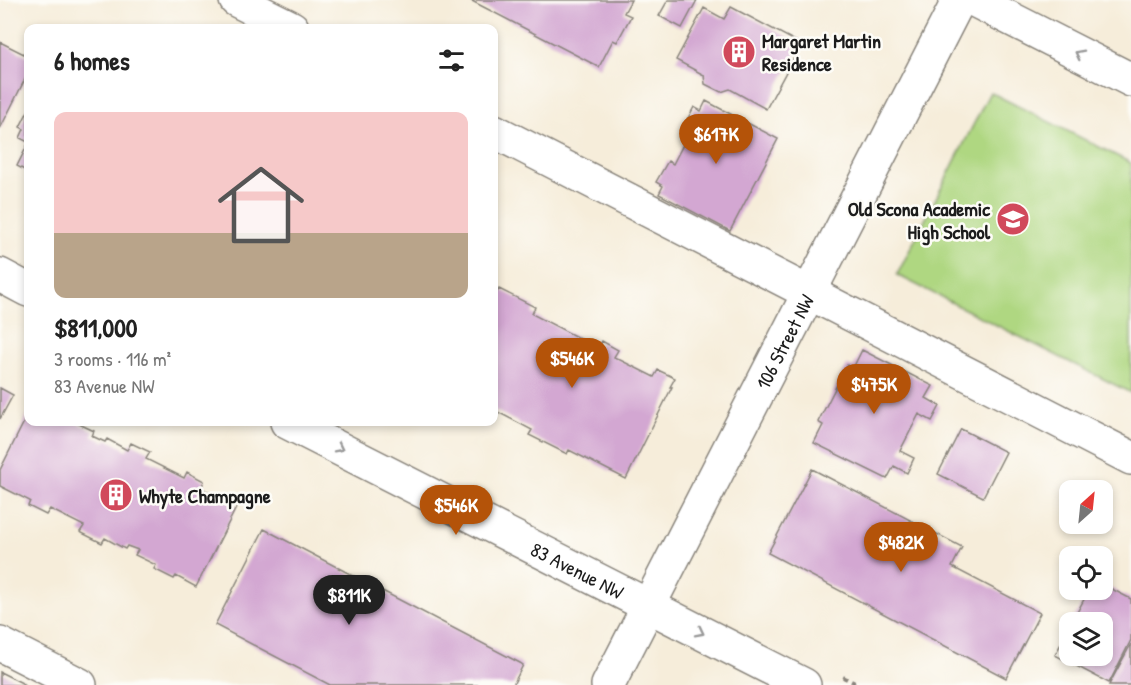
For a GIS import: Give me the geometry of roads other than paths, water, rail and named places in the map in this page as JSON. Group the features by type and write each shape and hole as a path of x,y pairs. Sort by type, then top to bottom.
{"street":[{"path":"236,0 284,24"},
{"name":"106 Street NW","path":"608,685 959,0"},
{"path":"974,0 1131,80"},
{"path":"498,133 1131,458"},
{"path":"0,275 24,288"},
{"name":"83 Avenue NW","path":"295,426 804,685"},
{"path":"0,644 80,685"}],"place":[{"name":"Margaret Martin Residence","path":"739,52"},
{"name":"Old Scona Academic High School","path":"1013,219"},
{"name":"Whyte Champagne","path":"116,495"}]}
